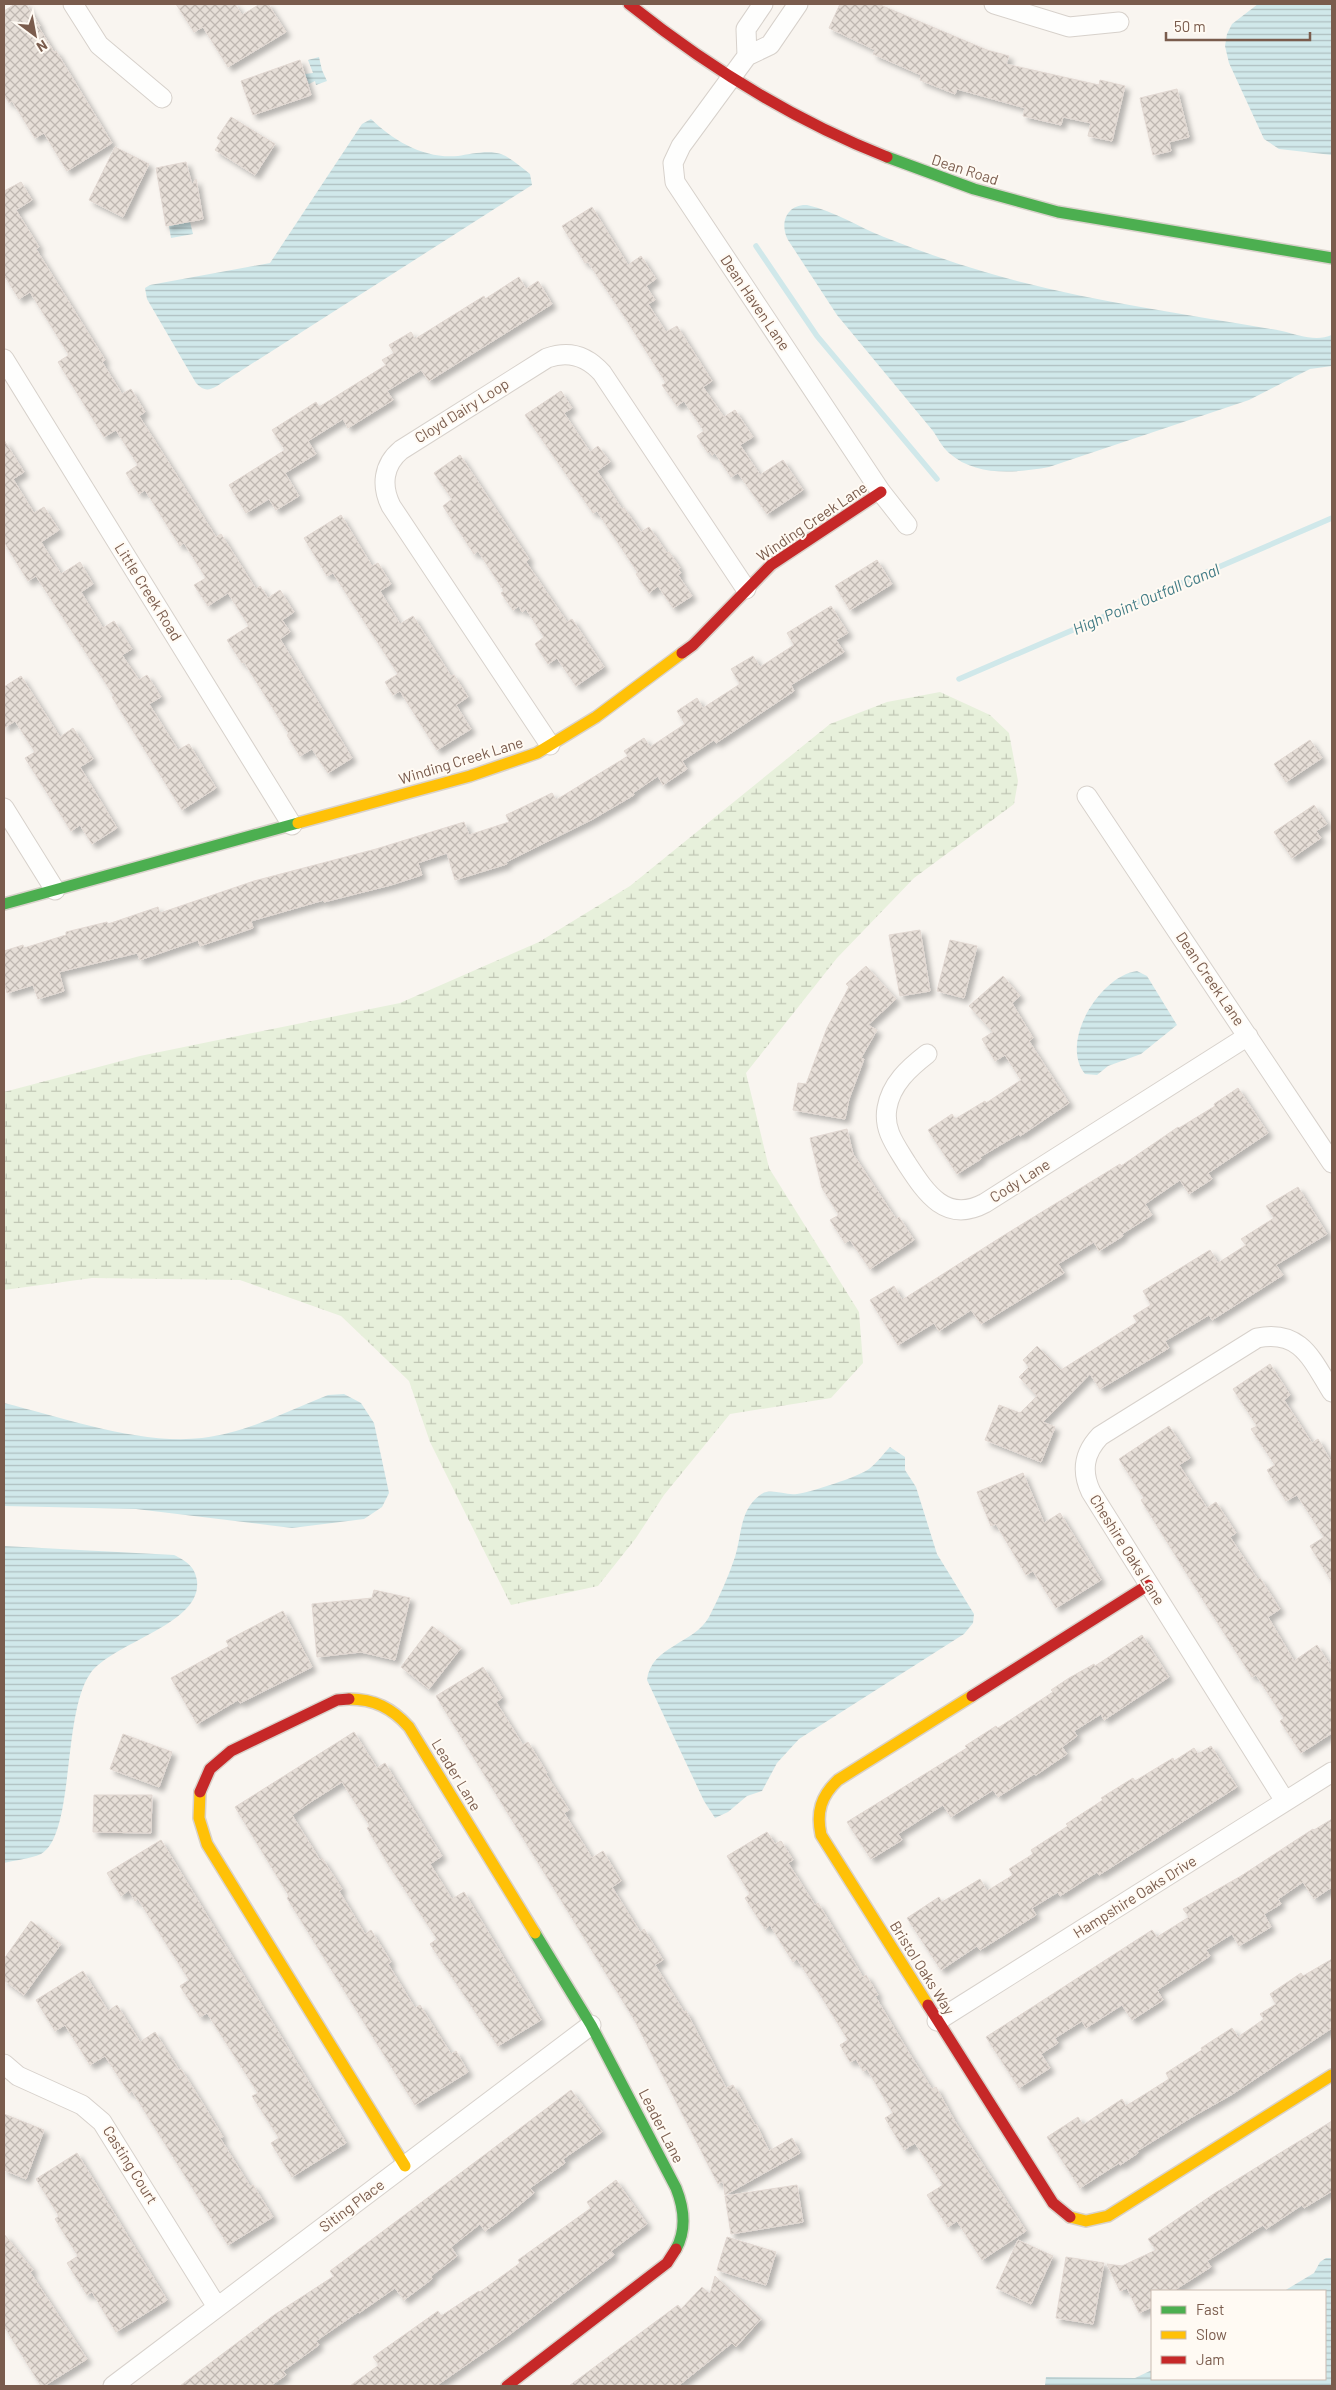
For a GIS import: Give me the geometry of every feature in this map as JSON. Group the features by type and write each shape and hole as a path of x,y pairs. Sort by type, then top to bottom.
{"street":[{"path":"72,4 99,44 162,98"},
{"name":"Dean Road","path":"629,4 731,78 777,106 847,141 939,179 1030,206 1125,224 1332,258"},
{"path":"763,4 746,29 747,56 770,45 798,4"},
{"path":"994,4 1069,27 1119,22"},
{"name":"Dean Haven Lane","path":"747,56 680,146 673,163 674,182 881,492 907,525"},
{"name":"Cloyd Dairy Loop","path":"550,745 391,506 385,492 385,475 390,462 401,450 547,358 560,354 578,356 591,362 602,373 746,589"},
{"name":"Little Creek Road","path":"4,359 292,825"},
{"name":"Winding Creek Lane","path":"4,904 523,759 596,717 693,645 711,629 746,589 777,561 881,492"},
{"name":"Dean Creek Lane","path":"1087,796 1332,1163"},
{"path":"4,808 55,890"},
{"name":"Cody Lane","path":"927,1054 908,1069 894,1088 887,1109 888,1129 892,1139 930,1197 949,1207 968,1209 985,1203 1248,1036"},
{"name":"Cheshire Oaks Lane","path":"1285,1801 1148,1585 1087,1484 1084,1466 1089,1450 1094,1442 1108,1430 1248,1342 1266,1336 1284,1337 1303,1348 1332,1392"},
{"name":"Bristol Oaks Way","path":"1148,1585 838,1780 820,1802 818,1824 823,1840 1053,2203 1066,2215 1081,2221 1098,2220 1113,2213 1332,2075"},
{"name":"Leader Lane","path":"405,2166 203,1836 197,1812 199,1791 207,1774 224,1755 337,1700 362,1699 388,1707 405,1721 591,2025 676,2188 684,2211 684,2231 675,2253 654,2275 507,2386"},
{"name":"Hampshire Oaks Drive","path":"937,2021 1332,1772"},
{"name":"Siting Place","path":"113,2386 591,2025"},
{"name":"Casting Court","path":"4,2064 18,2076 82,2105 102,2122 217,2307"}],"green space":[{"path":"940,692 990,715 1009,733 1018,781 1014,804 914,878 837,958 746,1073 769,1168 859,1312 863,1363 831,1398 730,1414 664,1495 636,1538 598,1586 511,1605 430,1442 409,1381 341,1316 240,1280 92,1278 4,1290 4,1092 140,1056 400,1003 539,942 630,886 830,724 887,702"}],"water":[{"path":"1258,4 1332,4 1332,155 1279,149 1264,139 1229,63 1225,46 1227,34 1232,24"},
{"path":"319,57 327,81 316,85 315,81 309,84 305,74 313,73 308,60"},
{"path":"371,119 410,147 433,155 458,156 485,152 501,154 530,174 532,185 217,386 211,389 201,388 196,383 147,299 145,288 150,285 270,263 362,124"},
{"path":"807,205 837,215 874,233 921,251 972,268 1058,291 1307,337 1320,338 1332,335 1332,366 1310,369 1249,400 1049,467 1010,472 984,470 960,461 944,448 933,431 837,315 785,234 785,221 790,211"},
{"path":"190,222 193,234 171,238 169,226"},
{"path":"1137,971 1147,976 1177,1025 1141,1054 1108,1066 1097,1075 1085,1074 1078,1061 1077,1045 1080,1029 1087,1012 1097,997 1110,985 1123,976"},
{"path":"344,1394 361,1403 374,1423 389,1493 382,1507 364,1519 292,1528 136,1509 4,1506 4,1403 102,1429 153,1438 178,1439 202,1438 235,1431 267,1421 328,1395"},
{"path":"890,1447 905,1457 905,1470 916,1487 937,1554 974,1614 973,1623 964,1634 799,1739 777,1763 762,1791 747,1796 728,1812 715,1818 704,1801 647,1680 650,1669 664,1652 694,1633 709,1617 732,1565 742,1524 753,1501 760,1495 768,1492 804,1493 845,1480 869,1469"},
{"path":"4,1546 174,1555 189,1565 194,1571 197,1581 195,1596 185,1610 154,1632 117,1652 101,1663 90,1674 81,1692 75,1716 64,1799 59,1823 52,1842 41,1854 4,1863"},
{"path":"1326,2258 1332,2258 1332,2386 1045,2385 1046,2377 1135,2378 1151,2370 1151,2380 1326,2380 1326,2290 1286,2290 1314,2273 1320,2262"}],"building":[{"path":"15,4 26,4 112,143 67,171 44,133 35,138 12,101 9,103 4,94 4,11"},
{"path":"176,4 235,4 242,15 260,4 268,4 286,32 228,67 203,27 194,32"},
{"path":"840,4 878,4 987,50 1009,56 1006,64 1099,85 1100,80 1125,86 1112,141 1088,136 1091,123 1063,117 1061,125 1023,116 1025,108 957,89 955,94 920,80 921,75 873,54 875,50 829,28"},
{"path":"300,60 311,95 253,115 241,81"},
{"path":"1177,89 1189,137 1169,142 1171,151 1153,155 1140,98"},
{"path":"231,117 275,144 255,175 215,150 221,141 217,138"},
{"path":"115,147 149,164 123,217 89,200"},
{"path":"186,162 192,185 196,179 203,219 166,226 156,168"},
{"path":"21,182 32,200 16,210 39,247 36,249 105,360 102,362 122,394 131,389 145,412 139,416 216,537 221,534 256,589 260,586 268,598 280,590 294,612 282,620 290,632 280,639 352,758 328,773 312,749 300,756 287,735 289,734 244,662 242,663 227,640 249,626 228,593 208,606 194,585 206,578 184,543 180,546 145,490 139,494 126,473 138,465 116,430 104,437 58,362 69,355 30,292 19,299 4,275 4,191"},
{"path":"592,207 628,265 641,256 656,279 646,286 655,300 648,304 666,332 677,326 712,381 703,387 724,417 735,410 753,437 740,445 760,475 783,460 803,490 767,514 738,473 731,477 715,453 712,455 710,451 708,453 697,436 704,431 684,401 677,406 662,385 666,383 626,319 588,262 585,263 562,226"},
{"path":"519,277 526,289 538,281 552,304 429,381 421,370 387,391 393,400 348,428 343,419 308,441 316,454 285,473 299,496 276,510 269,499 246,513 229,485 285,450 272,430 316,402 319,407 386,365 382,360 394,353 389,345 411,332 415,339 484,296 485,299"},
{"path":"561,391 572,408 564,413 590,452 598,446 610,462 597,471 622,509 624,508 641,532 649,527 680,568 678,569 681,573 678,575 692,596 673,608 658,586 649,593 597,511 593,513 525,415"},
{"path":"4,440 24,472 13,479 34,513 44,507 59,530 41,542 61,574 80,562 93,584 81,592 103,628 114,621 132,649 122,655 139,680 147,675 161,697 149,704 178,750 189,744 216,788 182,810 112,697 114,696 36,576 28,581 4,542"},
{"path":"460,455 529,559 526,562 567,622 572,619 604,667 576,686 557,658 548,664 535,644 544,637 526,609 522,612 519,606 513,610 501,593 504,591 478,551 474,554 443,506 452,499 434,473"},
{"path":"341,515 372,566 378,563 391,584 380,591 400,624 413,616 451,676 454,675 468,697 456,705 471,729 437,750 400,691 393,695 385,682 398,674 333,573 327,576 304,538"},
{"path":"877,560 892,584 850,610 835,586"},
{"path":"831,606 848,633 836,640 844,652 791,685 794,691 716,743 714,740 682,761 687,769 663,785 658,776 633,793 634,795 593,819 506,862 507,864 455,880 447,853 418,863 422,875 391,885 324,902 324,900 251,921 253,928 200,946 198,940 140,960 137,953 59,972 64,991 38,999 33,985 7,993 4,981 4,951 23,945 24,948 66,935 66,932 107,922 108,924 158,907 160,913 254,881 376,849 464,822 469,835 509,822 506,815 552,793 556,800 628,756 624,751 644,738 650,747 685,724 677,711 697,698 703,708 740,684 731,669 753,656 760,667 794,645 787,633"},
{"path":"21,676 60,737 73,728 93,759 80,767 117,828 92,844 80,825 71,831 25,758 35,752 15,721 4,728 4,687"},
{"path":"1310,740 1322,758 1286,782 1274,764"},
{"path":"1314,805 1327,824 1316,831 1321,838 1292,858 1274,832"},
{"path":"920,930 930,991 900,996 889,935"},
{"path":"950,940 977,946 964,998 937,991"},
{"path":"866,966 896,999 868,1025 877,1030 861,1058 864,1059 849,1099 845,1119 793,1110 798,1083 806,1084 827,1028 849,987 846,984"},
{"path":"1003,976 1020,996 1012,1003 1033,1038 1029,1041 1069,1103 1020,1136 1019,1134 980,1157 981,1159 957,1174 928,1130 952,1114 955,1119 985,1101 986,1103 1021,1080 1005,1055 995,1061 982,1039 993,1032 969,1006"},
{"path":"1238,1088 1268,1133 1208,1173 1212,1179 1189,1194 1180,1180 1145,1204 1152,1215 1122,1234 1123,1236 1099,1251 1094,1242 1058,1264 1064,1273 981,1324 971,1310 939,1331 934,1323 898,1345 870,1300 894,1286 902,1300 1120,1164 1121,1166 1178,1127 1215,1106 1214,1104"},
{"path":"847,1129 853,1154 896,1219 899,1217 914,1240 870,1269 850,1240 845,1243 830,1220 839,1215 822,1188 810,1138"},
{"path":"1298,1187 1327,1234 1276,1265 1283,1275 1212,1320 1209,1315 1165,1341 1169,1348 1100,1389 1090,1374 1043,1422 1055,1427 1041,1462 985,1440 999,1405 1020,1413 1037,1396 1019,1377 1029,1367 1023,1360 1037,1346 1061,1370 1137,1322 1133,1316 1151,1305 1143,1291 1210,1250 1218,1263 1246,1245 1241,1239 1274,1218 1266,1206"},
{"path":"1270,1364 1290,1395 1284,1400 1312,1443 1318,1439 1332,1463 1332,1582 1310,1546 1324,1537 1297,1495 1286,1501 1267,1470 1275,1465 1251,1429 1257,1426 1233,1389"},
{"path":"1169,1426 1190,1458 1179,1465 1207,1508 1216,1502 1236,1533 1230,1537 1258,1580 1260,1578 1280,1609 1268,1617 1294,1661 1317,1645 1332,1668 1332,1733 1301,1753 1280,1721 1284,1718 1256,1675 1252,1677 1141,1500 1144,1498 1119,1459"},
{"path":"1023,1473 1044,1523 1060,1513 1101,1580 1056,1608 1033,1571 1026,1575 996,1524 991,1526 977,1492"},
{"path":"374,1590 410,1598 395,1660 361,1652 317,1657 312,1604 372,1598"},
{"path":"283,1611 312,1667 240,1703 238,1700 197,1724 171,1678 229,1646 226,1641"},
{"path":"432,1626 461,1648 429,1689 401,1667"},
{"path":"1142,1635 1169,1677 1104,1720 1101,1714 1074,1731 1077,1736 1062,1747 1067,1754 1036,1775 1034,1774 998,1797 993,1790 951,1817 943,1805 898,1834 902,1840 871,1859 847,1822 967,1748 965,1746 996,1726 998,1728 1053,1692 1051,1690 1069,1678 1094,1664 1095,1666"},
{"path":"483,1667 502,1698 496,1702 523,1745 528,1742 569,1810 564,1813 592,1858 603,1851 621,1881 612,1887 640,1932 644,1929 663,1960 655,1965 684,2012 686,2011 726,2088 733,2085 756,2124 769,2151 792,2138 800,2153 725,2195 723,2181 718,2184 635,2021 436,1696"},
{"path":"354,1732 377,1768 385,1763 442,1856 430,1864 452,1899 464,1892 541,2020 498,2046 430,1944 437,1939 388,1864 367,1828 370,1826 342,1782 309,1803 292,1815 320,1860 322,1858 342,1889 339,1891 365,1934 371,1930 391,1962 388,1964 415,2008 420,2005 451,2054 456,2051 468,2072 415,2105 287,1898 289,1896 235,1807"},
{"path":"123,1734 172,1752 159,1787 110,1769"},
{"path":"1211,1746 1237,1787 1099,1875 1097,1872 1060,1896 1058,1892 1032,1908 1036,1915 980,1950 977,1946 941,1970 907,1918 939,1897 942,1902 980,1879 987,1891 1013,1875 1009,1869 1033,1854 1031,1850 1068,1826 1066,1824 1103,1800 1101,1798 1133,1778 1135,1781 1173,1758 1174,1761 1194,1748 1198,1754"},
{"path":"94,1795 152,1795 151,1833 93,1832"},
{"path":"1332,1819 1332,1887 1314,1899 1303,1882 1278,1899 1281,1904 1264,1914 1271,1927 1239,1946 1232,1934 1206,1950 1210,1956 1157,1990 1163,2000 1132,2020 1122,2005 1086,2028 1082,2021 1055,2038 1058,2043 1041,2054 1050,2068 1019,2088 986,2037 1152,1930 1157,1937 1189,1917 1183,1909 1241,1876 1313,1829"},
{"path":"767,1832 775,1844 781,1841 793,1860 788,1863 815,1905 818,1903 863,1977 866,1975 878,1995 875,1996 909,2053 932,2089 936,2087 954,2120 1026,2231 982,2260 957,2221 948,2227 927,2195 943,2185 915,2143 904,2150 885,2118 893,2113 867,2069 863,2071 856,2059 850,2062 840,2045 848,2040 821,1996 797,1959 793,1962 770,1925 765,1929 745,1898 750,1894 727,1856"},
{"path":"161,1840 346,2143 292,2177 271,2143 279,2138 252,2096 258,2093 207,2013 200,2017 180,1986 189,1980 138,1899 135,1901 129,1890 121,1896 107,1873"},
{"path":"31,1921 61,1944 24,1995 4,1980 4,1959"},
{"path":"1332,1959 1332,2028 1231,2095 1192,2117 1137,2151 1138,2153 1120,2165 1119,2163 1080,2188 1047,2137 1078,2117 1083,2125 1122,2099 1126,2106 1169,2079 1166,2073 1232,2028 1238,2037 1264,2019 1260,2014 1276,2004 1270,1994 1301,1973 1303,1976"},
{"path":"83,1971 108,2011 117,2005 140,2042 155,2032 200,2099 223,2137 220,2138 250,2186 253,2185 273,2217 228,2245 132,2091 129,2093 105,2056 90,2065 65,2025 55,2031 36,2000"},
{"path":"571,2090 602,2132 563,2159 565,2163 530,2188 534,2193 506,2216 485,2231 480,2224 451,2247 457,2256 431,2276 432,2279 404,2300 395,2288 358,2312 316,2341 319,2345 283,2371 286,2375 270,2386 180,2386 274,2315 334,2276 330,2271"},
{"path":"4,2114 44,2130 26,2179 4,2170"},
{"path":"1332,2121 1332,2191 1304,2208 1302,2205 1266,2229 1263,2225 1207,2261 1211,2267 1175,2290 1151,2290 1151,2307 1139,2313 1127,2288 1120,2291 1107,2264 1122,2266 1156,2250 1148,2239 1215,2193"},
{"path":"77,2153 167,2300 116,2332 92,2292 87,2295 67,2263 78,2256 55,2219 59,2216 36,2179"},
{"path":"616,2180 647,2224 611,2251 614,2255 509,2335 436,2386 350,2386 379,2365 373,2357 438,2311 441,2316 480,2292 520,2263 518,2260 591,2208 587,2202"},
{"path":"797,2185 803,2222 731,2234 725,2196"},
{"path":"4,2234 33,2270 30,2272 87,2359 44,2386 41,2386 4,2326"},
{"path":"727,2237 776,2252 766,2285 717,2270"},
{"path":"1018,2240 1053,2256 1031,2304 996,2288"},
{"path":"1066,2257 1104,2263 1093,2324 1056,2318"},
{"path":"715,2276 761,2319 736,2347 732,2343 678,2386 569,2386 678,2305 681,2309 702,2287 710,2294"}],"waterway":[{"path":"756,246 817,336 937,479"},
{"name":"High Point Outfall Canal","path":"959,679 1332,518"}],"traffic: fast":[{"path":"887,157 974,189 1058,212 1332,258"},
{"path":"4,904 298,823"},
{"path":"535,1933 591,2025 676,2188 683,2218 682,2234 676,2249"}],"traffic: slow":[{"path":"298,823 470,776 537,753 596,717 682,653"},
{"path":"928,2005 821,1835 819,1819 824,1798 838,1780 972,1696"},
{"path":"349,1699 358,1699 382,1706 403,1720 409,1727 535,1933"},
{"path":"200,1792 199,1818 207,1844 405,2166"},
{"path":"1070,2217 1086,2221 1108,2216 1332,2075"}],"traffic: jam":[{"path":"629,4 689,49 752,90 818,126 887,157"},
{"path":"682,653 693,645 771,565 881,492"},
{"path":"972,1696 1148,1585"},
{"path":"200,1792 210,1769 231,1751 337,1700 349,1699"},
{"path":"928,2005 1053,2203 1070,2217"},
{"path":"507,2386 667,2263 676,2249"}]}
